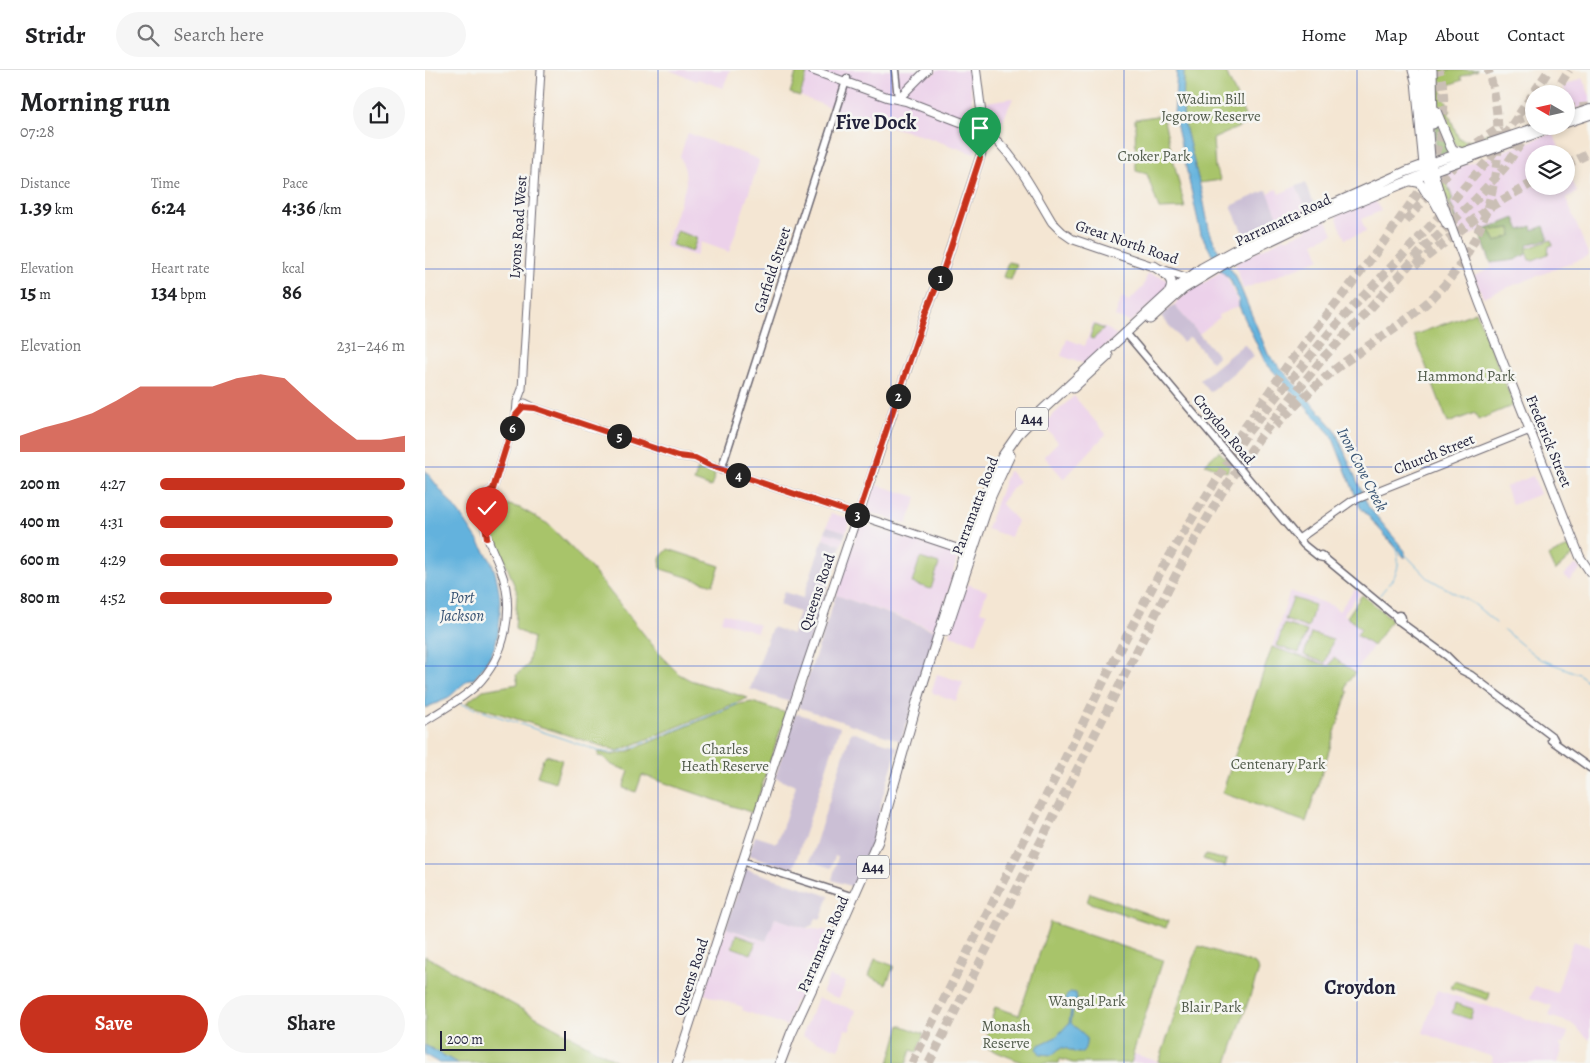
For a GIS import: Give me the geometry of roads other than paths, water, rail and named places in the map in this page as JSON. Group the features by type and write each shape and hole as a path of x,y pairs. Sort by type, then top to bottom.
{"highway":[{"path":"1424,172 1434,103 1432,70"},
{"path":"1416,72 1424,172"},
{"path":"1434,103 1453,150 1463,153"},
{"name":"Parramatta Road","path":"1128,335 1169,293 1217,263 1424,172"},
{"path":"1154,266 1171,279 1172,284 1169,293"},
{"name":"Parramatta Road","path":"780,1063 791,1034 878,841 919,694 994,472 1015,438 1055,397 1189,281"},
{"name":"Parramatta Road","path":"786,1063 798,1032 882,846 968,552"}],"main road":[{"name":"Lyons Road West","path":"522,404 521,386 541,70"},
{"name":"Great North Road","path":"812,70 888,93 898,99 957,119 984,131 1005,149 1061,232 1072,239 1154,266 1189,281"},
{"name":"Great North Road","path":"825,70 846,80"},
{"path":"898,99 927,70"},
{"name":"Queens Road","path":"677,1063 858,515 926,312 943,271 985,142 976,70"},
{"path":"1575,114 1590,109"},
{"path":"1575,120 1590,115"},
{"name":"Parramatta Road","path":"1424,172 1463,153 1525,131"},
{"name":"Parramatta Road","path":"1424,172 1531,135"},
{"path":"1424,172 1420,183 1428,196 1433,199"},
{"name":"Frederick Street","path":"1424,172 1433,199 1446,225 1454,234"},
{"name":"Frederick Street","path":"1424,172 1454,234 1580,557 1590,572"},
{"path":"425,721 459,700 475,686 491,667 503,641 507,618 507,599 504,579 485,530 484,514 516,415 522,404 968,552"},
{"name":"Church Street","path":"1301,540 1352,501 1530,430"}],"street":[{"path":"895,70 898,99"},
{"name":"Garfield Street","path":"721,470 846,80"},
{"name":"Croydon Road","path":"1128,335 1301,540 1455,662 1461,670 1471,675 1526,720 1590,768"},
{"path":"743,861 854,897"}],"water":[{"name":"Iron Cove Creek","path":"1177,70 1184,70 1183,118 1209,229 1216,247 1236,277 1268,354 1334,428 1368,506 1405,551 1405,558 1360,507 1332,436 1265,362 1239,306 1239,301 1230,279 1221,271 1201,234 1174,114"},
{"name":"Port Jackson","path":"425,470 465,521 491,561 499,591 500,622 494,647 474,679 469,679 447,699 425,708"},
{"path":"1070,992 1076,993 1077,999 1071,1023 1086,1037 1084,1050 1078,1053 1061,1048 1052,1055 1040,1054 1037,1049 1039,1045 1056,1037 1069,1023 1071,1010 1065,998"},
{"path":"425,1045 457,1063 439,1063 425,1055"}],"waterway":[{"path":"1379,596 1395,575 1398,564 1396,549"},
{"name":"Iron Cove Creek","path":"1404,553 1428,578 1474,604 1496,623"},
{"name":"Iron Cove Creek","path":"1504,630 1540,659 1579,674 1590,683"},
{"path":"459,703 599,751 612,753 627,750 737,704"}],"tunnel":[{"path":"1431,167 1441,131 1444,107 1444,95 1439,70"},
{"path":"1275,426 1333,371 1429,301 1450,278 1468,252 1482,224 1491,194 1497,163 1498,132 1495,101 1488,70"},
{"path":"912,1063 1120,649 1163,567 1196,512 1247,433 1335,326 1435,221 1489,159 1549,70"},
{"path":"1560,85 1569,70"},
{"path":"1575,108 1590,107"},
{"path":"1515,121 1525,117"},
{"path":"1467,152 1501,127"},
{"path":"929,1063 1157,611 1221,494 1260,437 1324,357 1425,247 1475,200 1505,167 1527,135"},
{"path":"1575,160 1590,153"},
{"path":"1406,221 1458,161"},
{"path":"1237,439 1289,363 1378,250 1426,182"},
{"path":"1416,265 1490,207 1525,187"}],"district":[{"name":"Five Dock","path":"876,122"},
{"name":"Croydon","path":"1360,987"}],"park label":[{"name":"Wadim Bill Jegorow Reserve","path":"1211,108"},
{"name":"Croker Park","path":"1154,156"},
{"name":"Hammond Park","path":"1466,376"},
{"name":"Charles Heath Reserve","path":"725,758"},
{"name":"Centenary Park","path":"1278,764"},
{"name":"Wangal Park","path":"1087,1001"},
{"name":"Blair Park","path":"1211,1007"},
{"name":"Monash Reserve","path":"1006,1034"}]}
